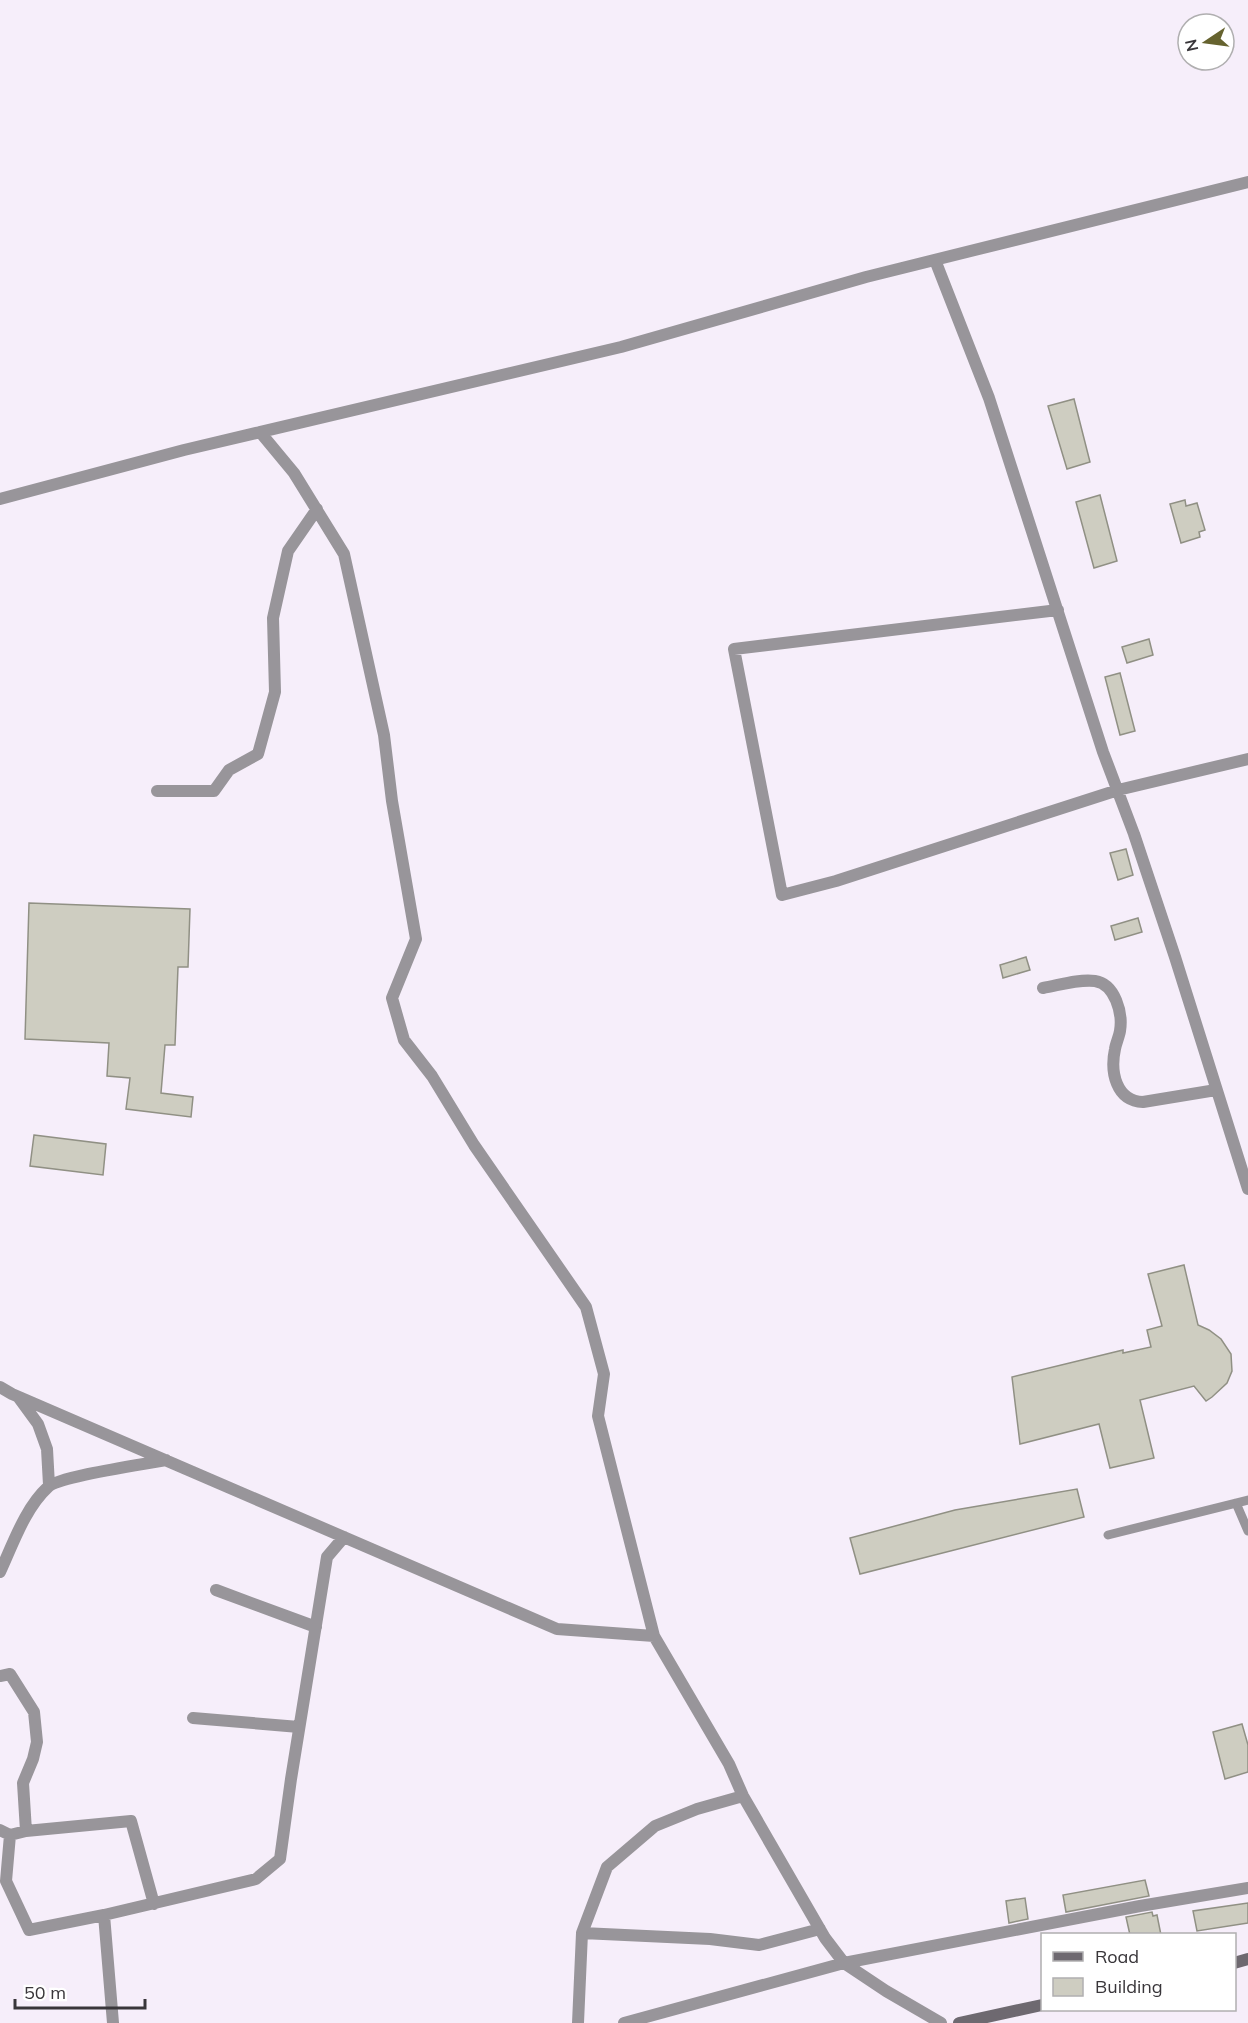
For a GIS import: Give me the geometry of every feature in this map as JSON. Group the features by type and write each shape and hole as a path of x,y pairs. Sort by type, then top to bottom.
{"street":[{"path":"0,499 260,432 621,347 866,277 1248,182"},
{"path":"935,260 989,398 1175,957 1248,1189"},
{"path":"260,432 294,473 344,554 384,735 392,801 416,939 392,998 404,1040 432,1076 474,1145 586,1307 604,1374 598,1416 654,1636 729,1764 743,1796 820,1929 844,1963 941,2023"},
{"path":"157,791 214,790 229,770 258,754 274,692 273,618 288,551 317,509"},
{"path":"1058,610 734,649 782,895 836,881 1118,790 1248,759"},
{"path":"1044,988 1078,981 1097,981 1110,990 1116,1000 1121,1030 1113,1065 1117,1085 1125,1097 1134,1102 1143,1102 1216,1090"},
{"path":"0,1387 556,1629 654,1636"},
{"path":"18,1396 38,1424 46,1449 50,1485"},
{"path":"0,1572 34,1502 50,1485 105,1471 166,1460"},
{"path":"154,1904 131,1821 5,1833 6,1881 29,1930 104,1916 154,1904 256,1879 280,1860 327,1557 344,1537"},
{"path":"216,1590 316,1627"},
{"path":"0,1676 10,1674 34,1712 37,1742 33,1759 23,1782 26,1831"},
{"path":"194,1718 299,1727"},
{"path":"578,2023 582,1933 607,1867 655,1826 697,1809 743,1796"},
{"path":"624,2023 844,1963 1140,1906 1248,1888"},
{"path":"104,1916 113,2023"},
{"path":"582,1933 710,1939 759,1945 820,1929"},
{"path":"959,2023 1041,2005"}],"lane":[{"path":"1108,1535 1248,1500"},
{"path":"1236,1503 1248,1531"}],"building":[{"path":"1074,399 1090,462 1067,469 1048,406"},
{"path":"1100,495 1117,561 1094,568 1076,502"},
{"path":"1185,500 1186,506 1197,503 1205,530 1199,532 1200,537 1181,543 1170,504"},
{"path":"1149,639 1153,655 1127,663 1122,647"},
{"path":"1120,673 1135,731 1120,735 1105,677"},
{"path":"1126,849 1133,875 1118,880 1110,853"},
{"path":"29,903 190,909 188,967 178,967 175,1045 165,1045 161,1093 193,1097 191,1117 126,1109 130,1078 107,1076 109,1043 25,1039"},
{"path":"1138,918 1142,932 1115,940 1111,926"},
{"path":"1026,957 1030,970 1003,978 1000,965"},
{"path":"34,1135 106,1144 103,1175 30,1166"},
{"path":"1184,1265 1198,1325 1221,1339 1231,1354 1232,1371 1227,1383 1206,1401 1194,1386 1140,1400 1154,1458 1110,1468 1099,1424 1020,1444 1012,1377 1123,1350 1123,1353 1151,1347 1147,1330 1162,1326 1148,1274"},
{"path":"1077,1489 1084,1517 860,1574 850,1538 955,1510"},
{"path":"1242,1724 1248,1745 1248,1772 1225,1779 1213,1732"},
{"path":"1145,1880 1149,1896 1066,1912 1063,1895"},
{"path":"1025,1898 1028,1919 1009,1923 1006,1901"},
{"path":"1248,1903 1248,1923 1197,1931 1193,1911"},
{"path":"1152,1912 1153,1916 1157,1915 1161,1933 1130,1933 1126,1917"}]}
